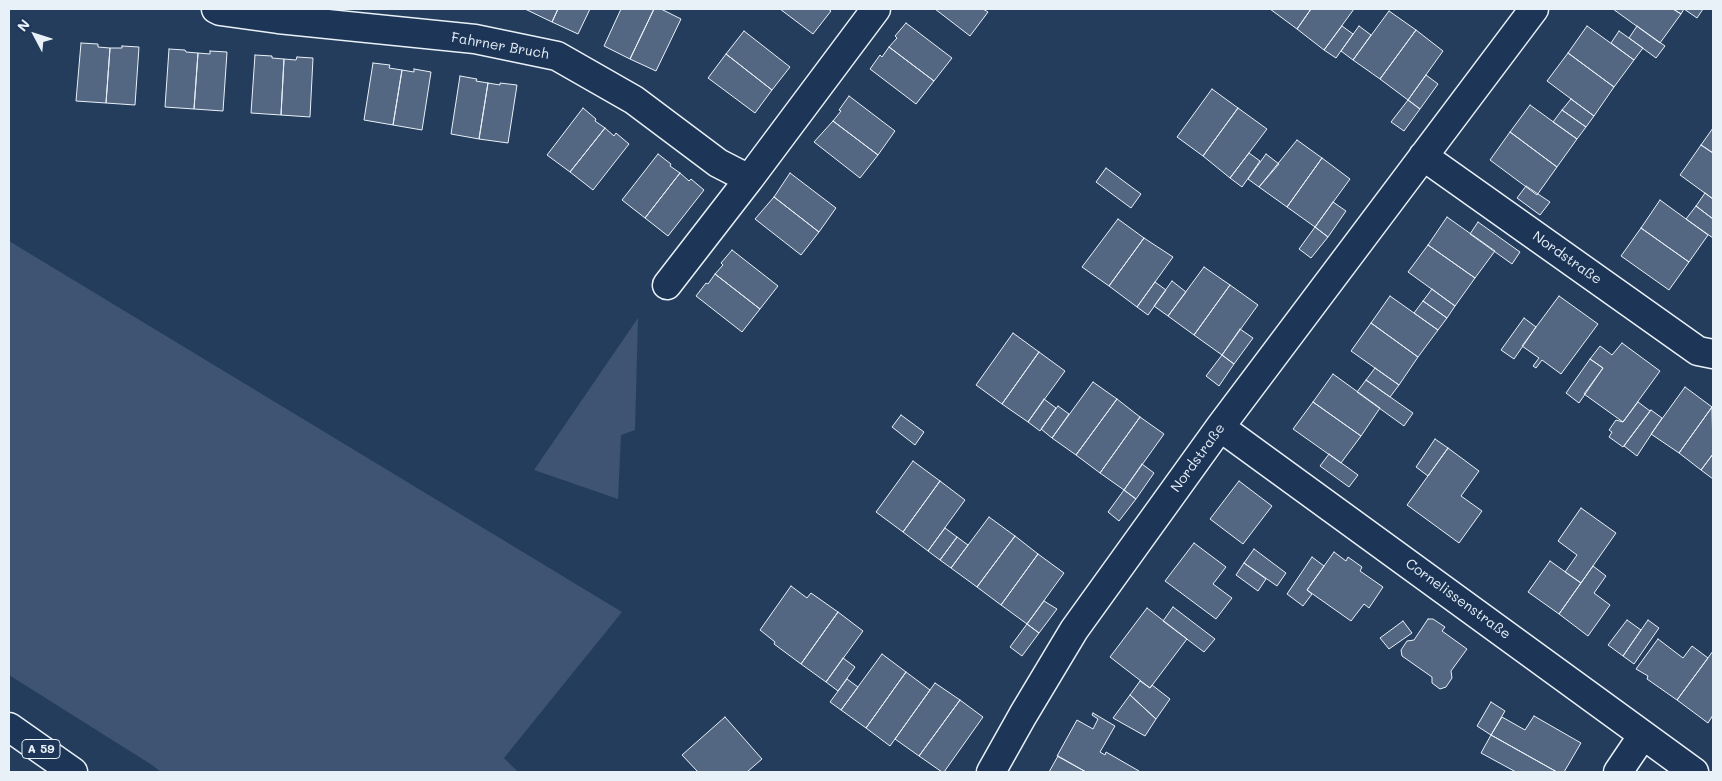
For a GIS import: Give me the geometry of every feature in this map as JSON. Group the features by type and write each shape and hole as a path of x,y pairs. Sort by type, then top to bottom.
{"main road":[{"name":"Fahrner Bruch","path":"216,9 278,19 475,39 557,56 634,100 718,163 749,179"},
{"path":"667,285 876,9"},
{"name":"Nordstraße","path":"991,772 1074,630 1220,427 1534,9"},
{"name":"Nordstraße","path":"1423,156 1698,351 1713,354"},
{"name":"Cornelissenstraße","path":"1220,427 1694,772"},
{"name":"A 59","path":"9,727 72,772"},
{"path":"1618,772 1643,735"}],"shaded area":[{"path":"9,241 622,612 504,758 518,772 161,772 9,675"},
{"path":"638,318 635,430 621,435 618,499 534,470"}],"building":[{"path":"525,9 558,9 552,22"},
{"path":"558,9 590,9 578,34 552,22"},
{"path":"621,9 654,9 630,59 604,46"},
{"path":"654,9 661,9 681,19 656,71 630,59"},
{"path":"780,9 828,9 831,11 813,34"},
{"path":"935,9 983,9 988,12 970,36"},
{"path":"1270,9 1311,9 1297,29"},
{"path":"1311,9 1354,9 1324,50 1297,29"},
{"path":"1613,9 1673,9 1681,14 1660,43"},
{"path":"1673,9 1684,9 1681,14"},
{"path":"1684,9 1703,9 1697,18"},
{"path":"1389,11 1416,30 1380,79 1353,60"},
{"path":"906,23 952,58 934,81 889,47"},
{"path":"1342,26 1353,34 1336,58 1324,50"},
{"path":"1359,26 1371,35 1353,60 1341,51"},
{"path":"1587,26 1634,60 1614,87 1568,53"},
{"path":"1637,26 1665,46 1656,58 1629,38"},
{"path":"1416,30 1443,51 1408,100 1380,79"},
{"path":"744,31 790,67 772,90 726,54"},
{"path":"1619,31 1643,48 1634,60 1611,43"},
{"path":"81,43 98,44 98,47 110,48 106,103 76,101"},
{"path":"122,46 139,47 135,105 106,103 110,48 122,48"},
{"path":"889,47 934,81 916,104 870,69 880,55 882,57"},
{"path":"169,49 198,53 194,109 165,107"},
{"path":"210,51 227,52 223,111 194,109 198,53 210,54"},
{"path":"1568,53 1614,87 1594,116 1547,81"},
{"path":"726,54 772,90 755,113 708,78"},
{"path":"255,55 284,59 281,115 251,113"},
{"path":"297,57 313,58 310,117 281,115 284,59 296,60"},
{"path":"373,63 390,65 389,68 402,70 393,125 364,120"},
{"path":"414,69 431,72 422,130 393,125 402,70 414,72"},
{"path":"1426,75 1438,84 1420,109 1408,100"},
{"path":"460,76 488,83 479,139 451,134"},
{"path":"488,83 517,85 508,143 479,139"},
{"path":"1212,89 1238,108 1203,156 1177,137"},
{"path":"849,96 895,131 878,155 833,121"},
{"path":"1571,99 1594,116 1586,127 1562,110"},
{"path":"1408,100 1420,109 1404,131 1391,122"},
{"path":"1530,105 1577,139 1557,167 1510,132"},
{"path":"583,108 596,119 595,121 605,128 570,172 547,155"},
{"path":"1238,108 1267,129 1230,178 1203,156"},
{"path":"1562,110 1586,127 1577,139 1553,122"},
{"path":"833,121 878,155 860,178 814,142"},
{"path":"605,128 614,136 616,133 629,144 593,190 570,172"},
{"path":"1713,128 1713,153 1701,145"},
{"path":"1510,132 1557,167 1537,195 1490,160"},
{"path":"1297,140 1322,158 1287,207 1259,187"},
{"path":"1701,145 1713,153 1713,199 1680,175"},
{"path":"1249,153 1260,161 1242,187 1230,178"},
{"path":"658,154 680,173 645,218 622,200"},
{"path":"1266,154 1279,164 1259,187 1248,179"},
{"path":"1322,158 1350,179 1315,227 1287,207"},
{"path":"1106,168 1141,194 1131,208 1096,182"},
{"path":"680,173 704,190 668,236 645,218"},
{"path":"790,173 836,208 819,232 774,197"},
{"path":"1526,186 1550,202 1540,215 1517,198"},
{"path":"1705,193 1713,199 1713,219 1696,206"},
{"path":"774,197 819,232 801,255 755,219"},
{"path":"1660,200 1708,235 1689,262 1641,228"},
{"path":"1333,202 1346,211 1328,237 1315,227"},
{"path":"1696,206 1713,219 1713,238 1686,219"},
{"path":"1447,217 1495,251 1475,278 1428,245"},
{"path":"1118,219 1144,238 1109,286 1082,267"},
{"path":"1478,222 1520,252 1512,264 1470,234"},
{"path":"1315,227 1328,237 1311,258 1299,249"},
{"path":"1641,228 1689,262 1669,290 1621,256"},
{"path":"1144,238 1173,257 1137,307 1109,286"},
{"path":"1428,245 1475,278 1455,306 1408,272"},
{"path":"732,250 778,286 760,309 715,274"},
{"path":"1204,267 1230,285 1194,335 1168,316"},
{"path":"715,274 760,309 742,332 696,296"},
{"path":"1172,281 1186,292 1168,316 1154,306"},
{"path":"1155,282 1166,290 1148,315 1137,307"},
{"path":"1230,285 1258,305 1222,355 1194,335"},
{"path":"1432,289 1455,306 1447,318 1423,301"},
{"path":"1390,296 1438,330 1418,357 1371,323"},
{"path":"1559,296 1598,324 1561,374 1542,360 1536,368 1533,366 1539,358 1522,346"},
{"path":"1423,301 1447,318 1438,330 1414,313"},
{"path":"1524,318 1536,327 1514,359 1501,350"},
{"path":"1371,323 1418,357 1399,385 1351,351"},
{"path":"1240,329 1253,338 1234,364 1222,355"},
{"path":"1013,333 1039,352 1002,404 976,385"},
{"path":"1622,343 1660,371 1623,422 1584,394 1603,368 1590,359 1600,346 1612,355"},
{"path":"1039,352 1065,371 1028,422 1002,404"},
{"path":"1222,355 1234,364 1219,386 1206,376"},
{"path":"1590,359 1603,368 1579,403 1566,393"},
{"path":"1375,368 1399,385 1390,397 1366,380"},
{"path":"1333,374 1380,408 1361,436 1313,402"},
{"path":"1366,380 1413,413 1404,426 1357,392"},
{"path":"1093,382 1117,399 1076,455 1052,438"},
{"path":"1685,387 1712,407 1679,453 1651,434"},
{"path":"1044,399 1056,408 1040,431 1028,422"},
{"path":"1117,399 1140,417 1100,473 1076,455"},
{"path":"1313,402 1361,436 1341,463 1293,429"},
{"path":"1638,402 1650,411 1623,447 1609,437 1612,432 1609,430 1616,420 1623,422"},
{"path":"1058,406 1069,414 1052,438 1041,429"},
{"path":"1712,407 1713,454 1701,470 1679,453"},
{"path":"1651,410 1662,418 1637,456 1624,446"},
{"path":"901,415 924,432 915,445 892,427"},
{"path":"1140,417 1164,434 1124,490 1100,473"},
{"path":"1435,439 1448,448 1428,476 1416,467"},
{"path":"1448,448 1479,471 1461,496 1482,511 1459,543 1407,505"},
{"path":"1329,454 1358,475 1349,487 1320,466"},
{"path":"1713,454 1713,479 1701,470"},
{"path":"913,461 940,481 903,532 876,512"},
{"path":"1142,464 1154,473 1136,499 1124,490"},
{"path":"940,481 965,500 928,551 903,532"},
{"path":"1239,481 1272,506 1243,544 1210,519"},
{"path":"1124,490 1136,499 1119,521 1108,512"},
{"path":"1581,508 1616,533 1581,583 1565,572 1577,555 1558,541"},
{"path":"989,517 1015,536 977,587 951,568"},
{"path":"945,528 957,537 940,560 928,551"},
{"path":"1015,536 1038,554 1001,605 977,587"},
{"path":"957,537 968,545 951,568 940,560"},
{"path":"1194,543 1226,567 1213,584 1232,598 1216,619 1165,581"},
{"path":"1254,549 1286,573 1277,586 1244,563"},
{"path":"1334,552 1346,561 1348,557 1362,567 1360,571 1383,587 1369,608 1364,604 1351,621 1307,590"},
{"path":"1038,554 1064,573 1027,624 1001,605"},
{"path":"1312,557 1324,566 1307,590 1312,594 1303,606 1287,594"},
{"path":"1550,561 1581,583 1559,614 1528,592"},
{"path":"1244,563 1266,579 1258,591 1236,575"},
{"path":"1593,566 1606,576 1594,593 1610,605 1588,636 1559,614"},
{"path":"791,586 807,598 811,593 838,612 801,664 774,644 775,642 760,630"},
{"path":"1044,601 1057,609 1039,633 1027,624"},
{"path":"1173,607 1215,639 1204,652 1163,621"},
{"path":"1147,608 1187,639 1150,688 1110,657"},
{"path":"838,612 863,631 826,682 801,664"},
{"path":"1428,619 1433,619 1445,627 1442,631 1467,649 1451,671 1452,678 1446,687 1440,689 1432,683 1432,677 1402,656 1401,650 1407,641 1414,640"},
{"path":"1627,620 1641,630 1623,656 1608,645"},
{"path":"1648,620 1659,628 1634,664 1623,656"},
{"path":"1403,621 1412,633 1389,649 1380,638"},
{"path":"1027,624 1039,633 1022,656 1010,647"},
{"path":"1658,639 1683,658 1692,646 1708,658 1677,700 1647,679 1648,676 1636,669"},
{"path":"1713,651 1713,715 1708,723 1677,700"},
{"path":"882,654 906,672 866,728 841,710"},
{"path":"843,658 855,667 838,691 826,682"},
{"path":"906,672 930,690 890,746 866,728"},
{"path":"847,679 858,687 841,710 830,702"},
{"path":"1140,681 1150,688 1152,685 1170,699 1156,719 1130,695"},
{"path":"935,683 960,700 919,756 895,739"},
{"path":"1130,695 1156,719 1145,736 1113,718"},
{"path":"960,700 983,717 944,772 942,772 919,756"},
{"path":"1491,702 1505,711 1491,735 1477,726"},
{"path":"1093,713 1115,726 1100,752 1105,755 1106,752 1138,772 1086,772 1057,756 1077,720 1093,729 1098,719 1092,715"},
{"path":"1534,716 1581,743 1564,772 1557,772 1491,735 1502,717 1525,730"},
{"path":"725,717 762,759 747,772 698,772 682,755"},
{"path":"1491,735 1557,772 1516,772 1481,753"},
{"path":"1058,756 1086,772 1049,772"}]}
